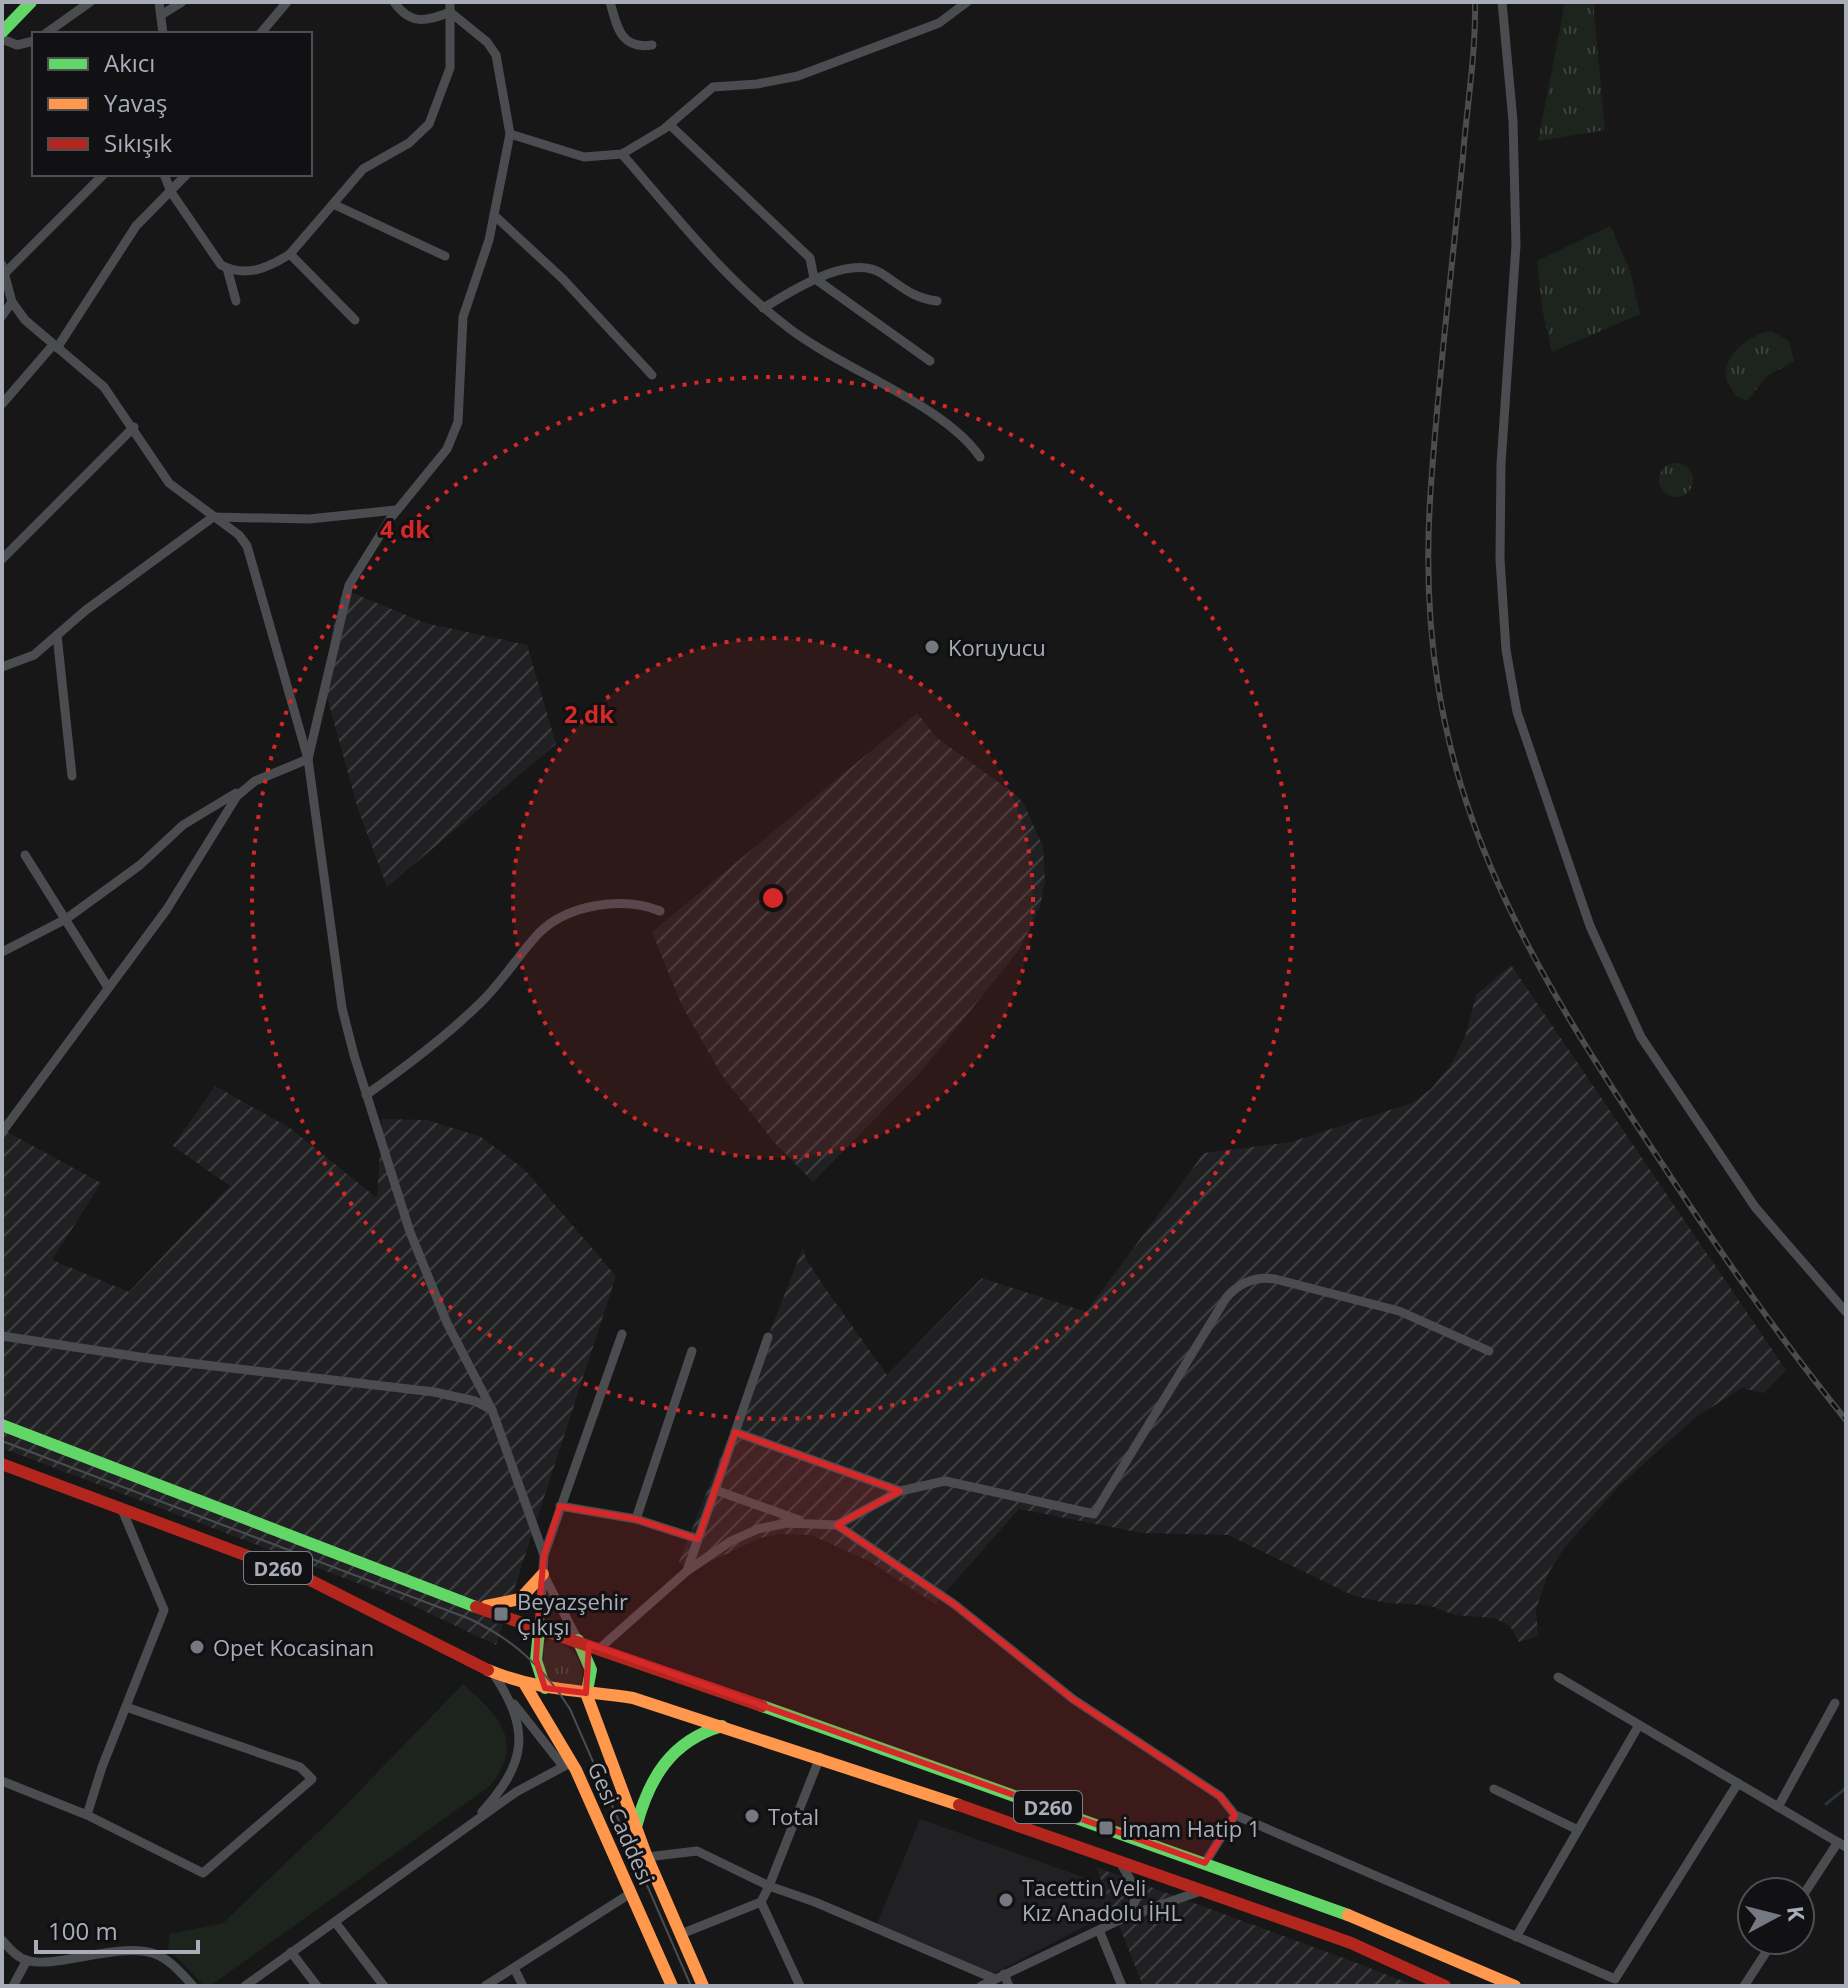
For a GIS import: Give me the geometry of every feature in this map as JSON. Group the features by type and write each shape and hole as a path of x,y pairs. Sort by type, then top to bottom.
{"main road":[{"path":"2,32 31,2"},
{"name":"D260","path":"2,1425 88,1460 482,1606 539,1631"},
{"name":"D260","path":"2,1464 123,1512 304,1577 492,1672 545,1688"},
{"path":"482,1606 520,1600 530,1594 543,1574"},
{"path":"578,1640 539,1631 536,1660 545,1688 591,1693"},
{"name":"D260","path":"578,1640 1342,1913 1515,1986"},
{"name":"Gesi Caddesi","path":"578,1640 591,1670 591,1693 636,1827 703,1986"},
{"name":"Gesi Caddesi","path":"524,1683 568,1764 672,1986"},
{"name":"D260","path":"591,1693 633,1698 723,1726 1118,1859 1351,1943 1445,1986"},
{"path":"636,1827 648,1786 669,1755 693,1735 723,1726"}],"street":[{"path":"48,32 90,2"},
{"path":"159,2 163,32"},
{"path":"161,15 182,2"},
{"path":"262,32 287,2"},
{"path":"394,2 405,15 415,20 429,20 450,7"},
{"path":"610,2 620,36 632,45 652,45"},
{"path":"510,134 584,157 622,154 670,125 713,87 757,84 798,76 939,23 967,2"},
{"path":"1502,2 1514,134 1516,245 1499,498 1500,559 1508,668 1520,726 1601,956 1641,1037 1755,1207 1846,1312"},
{"path":"308,759 349,585 396,510 447,449 456,432 461,393 459,348 463,317 495,216 510,134 496,55 487,42 450,7"},
{"path":"165,176 171,192 221,265 257,270 290,254 363,169 409,143 429,124 450,68 450,7"},
{"path":"2,39 17,45 32,41"},
{"path":"670,125 810,258 814,278 930,361"},
{"path":"622,154 730,278 763,308 832,358 951,425 980,457"},
{"path":"102,176 3,269 12,302 25,320 98,380 134,427 169,483 239,535 247,546 308,759 342,1008 366,1095 428,1278 492,1410 544,1555"},
{"path":"2,404 55,346 136,226 185,176"},
{"path":"333,204 445,256"},
{"path":"495,216 563,279 652,375"},
{"path":"290,254 355,320"},
{"path":"227,268 236,301"},
{"path":"763,308 814,278 865,268 882,274 912,295 937,301"},
{"path":"2,316 12,302"},
{"path":"2,559 134,427"},
{"path":"2,667 34,655 213,517 309,519 396,510"},
{"path":"57,635 72,776"},
{"path":"2,952 66,919 140,865 183,825 255,781 308,759"},
{"path":"2,1132 54,1066 107,986 167,909 243,790"},
{"path":"25,855 107,986"},
{"path":"366,1095 480,1004 540,932 556,920 583,909 613,904 647,906 660,911"},
{"path":"837,1525 900,1491 945,1481 1094,1514 1226,1298 1236,1288 1255,1279 1275,1279 1399,1311 1489,1351"},
{"path":"539,1631 544,1555 622,1334"},
{"path":"2,1336 146,1358 434,1392 475,1401 492,1410"},
{"path":"687,1571 768,1337"},
{"path":"636,1519 692,1351"},
{"path":"735,1432 900,1491"},
{"path":"715,1490 804,1522"},
{"path":"560,1506 636,1519 698,1539"},
{"path":"87,1815 164,1610 123,1512"},
{"path":"600,1648 687,1571 745,1535 772,1525 804,1522 837,1525 945,1598 1073,1699 1220,1796 1235,1815 1627,1986"},
{"path":"543,1574 578,1640"},
{"path":"245,1986 516,1792 568,1764 507,1695 492,1672"},
{"path":"1558,1677 1842,1844 1816,1879"},
{"path":"469,1826 503,1788 515,1766 519,1728 507,1695"},
{"path":"1778,1807 1835,1703"},
{"path":"3,1783 87,1815 203,1873 312,1779 300,1767 126,1707"},
{"path":"1516,1937 1639,1725"},
{"path":"681,1934 761,1902 820,1757"},
{"path":"1615,1979 1738,1783"},
{"path":"1494,1789 1578,1830"},
{"path":"1205,1863 1235,1815"},
{"path":"647,1857 697,1851 769,1886 1000,1977 1009,1986"},
{"path":"1118,1859 1137,1888 1137,1903 1128,1916"},
{"path":"981,1986 1128,1916 1205,1890"},
{"path":"485,1986 631,1893"},
{"path":"761,1902 800,1986"},
{"path":"335,1922 384,1986"},
{"path":"1099,1930 1122,1986"},
{"path":"2,1940 27,1960 110,1952 153,1953 170,1962 193,1986"},
{"path":"291,1952 317,1986"},
{"path":"1744,1986 1764,1956"},
{"path":"13,1986 27,1960"},
{"path":"514,1968 523,1986"}],"highlighted area":[{"path":"735,1432 900,1491 837,1525 954,1604 1073,1699 1220,1796 1235,1815 1205,1863 589,1644 586,1693 545,1688 536,1660 539,1607 544,1555 560,1506 636,1519 698,1539"}],"shaded area":[{"path":"343,589 425,623 527,645 556,744 387,887 358,809 327,697 331,637"},
{"path":"917,713 937,738 1015,794 1024,804 1043,847 1045,881 1040,907 1019,950 920,1073 813,1182 773,1141 721,1074 681,1004 652,932"},
{"path":"1511,965 1786,1370 1764,1393 1742,1388 1696,1417 1619,1486 1565,1547 1549,1572 1536,1609 1538,1636 1519,1642 1510,1626 1494,1618 1455,1615 1428,1605 1387,1603 1354,1596 1228,1535 1142,1533 1019,1509 935,1604 869,1561 811,1535 780,1534 760,1538 691,1571 679,1562 803,1248 806,1259 825,1288 887,1375 982,1278 1086,1312 1204,1153 1291,1142 1412,1103 1431,1089 1451,1065 1466,1034 1476,995"},
{"path":"215,1086 290,1128 377,1198 382,1119 427,1120 481,1137 524,1169 616,1276 496,1645 397,1598 2,1448 2,1129 101,1183 52,1260 129,1292 230,1186 173,1146"},
{"name":"Tacettin Veli Kız Anadolu İHL","path":"920,1819 1128,1893 1124,1906 989,1976 876,1926"},
{"path":"1096,1867 1354,1962 1416,1986 1143,1986"}],"green space":[{"path":"1565,2 1593,2 1605,130 1538,141"},
{"path":"1610,226 1630,270 1640,314 1552,352 1542,308 1537,261"},
{"path":"1771,331 1789,341 1794,361 1767,376 1747,401 1736,396 1726,380 1728,363 1746,342"},
{"path":"1676,463 1688,468 1693,480 1688,492 1676,497 1664,492 1659,480 1664,468"},
{"path":"549,1640 565,1646 576,1656 581,1670 580,1687 551,1685 542,1669 545,1644"},
{"path":"463,1684 487,1706 503,1729 506,1754 491,1785 210,1986 204,1986 168,1948 170,1934 223,1923 337,1814"}],"waterway":[{"path":"1826,1804 1846,1788"}],"tram line":[{"path":"2,1441 470,1619 501,1636 527,1656 570,1709 691,1986"}],"railway":[{"path":"1475,2 1473,60 1430,501 1429,597 1438,685 1456,767 1482,845 1515,921 1556,996 1722,1254 1846,1420"}],"traffic: fast":[{"path":"2,32 31,2"},
{"path":"2,1425 476,1607"},
{"path":"539,1631 536,1660 545,1688"},
{"path":"578,1640 591,1670 587,1691"},
{"path":"762,1706 1348,1915"},
{"path":"636,1827 655,1777 665,1764 689,1741 722,1726"}],"traffic: slow":[{"path":"486,1606 520,1599 543,1574"},
{"path":"488,1670 542,1686 633,1698 959,1805"},
{"path":"524,1683 576,1770 672,1986"},
{"path":"586,1693 647,1857 703,1986"},
{"path":"1348,1915 1515,1986"}],"traffic: jam":[{"path":"2,1464 304,1577 488,1670"},
{"path":"476,1607 762,1706"},
{"path":"959,1805 1351,1943 1445,1986"}],"place":[{"name":"Koruyucu","path":"932,647"},
{"name":"Beyazşehir Çıkışı","path":"501,1614"},
{"name":"Opet Kocasinan","path":"197,1647"},
{"name":"Total","path":"752,1816"},
{"name":"İmam Hatip 1","path":"1106,1828"},
{"name":"Tacettin Veli Kız Anadolu İHL","path":"1006,1900"}]}
